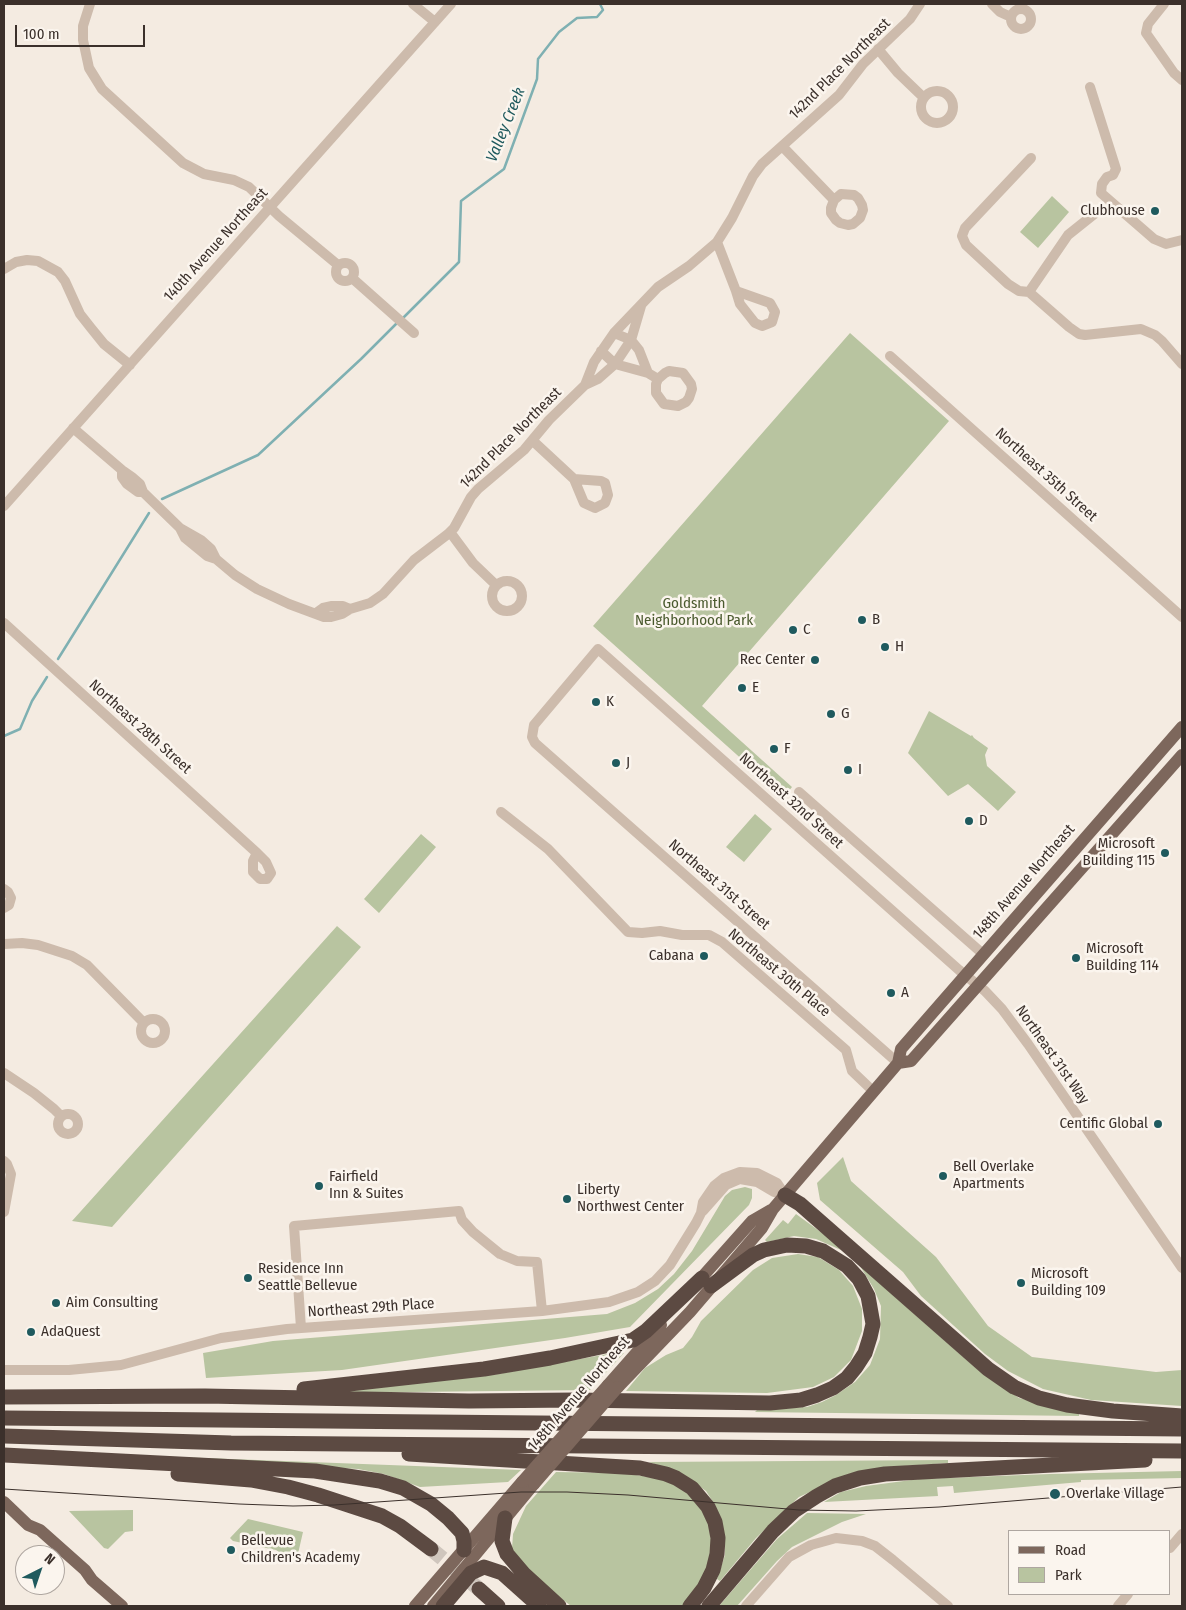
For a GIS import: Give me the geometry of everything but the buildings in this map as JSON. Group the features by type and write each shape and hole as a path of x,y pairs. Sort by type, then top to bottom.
{"highway":[{"path":"785,1195 800,1204 988,1369 1014,1387 1039,1398 1067,1405 1113,1411 1182,1416"},
{"path":"4,1397 206,1396 770,1403 801,1400 833,1388 846,1378 865,1353 872,1324 868,1296 859,1279 847,1266 823,1251 806,1246 787,1245 764,1250 753,1255 707,1282 637,1338 601,1348 451,1373 288,1391 206,1396"},
{"path":"4,1418 1182,1429"},
{"path":"4,1436 231,1443 1182,1452"},
{"path":"231,1443 281,1448 464,1456 640,1468 666,1474 680,1480 697,1493 708,1507 717,1529 718,1546 714,1570 704,1588 690,1606"},
{"path":"4,1456 24,1460 251,1480 288,1487 339,1501 382,1516 431,1548"},
{"path":"709,1606 773,1531 794,1511 816,1496 843,1483 860,1478 909,1472 1124,1462 1182,1456"},
{"path":"4,1460 315,1471 380,1481 403,1488 431,1504 462,1533 464,1550"},
{"path":"505,1518 502,1541 507,1554 524,1574 559,1606"},
{"path":"443,1606 471,1573 484,1567 502,1573 539,1606"},
{"path":"479,1589 498,1606"}],"main road":[{"name":"148th Avenue Northeast","path":"415,1606 464,1550 528,1483 707,1282 752,1221 772,1209 785,1195 898,1063 901,1049 1182,726"},
{"name":"148th Avenue Northeast","path":"898,1063 911,1061 1182,755"},
{"name":"148th Avenue Northeast","path":"433,1606 505,1518 528,1483"},
{"path":"4,1502 28,1524 40,1530 122,1606"}],"street":[{"path":"90,4 83,26 83,40 89,68 102,89 183,163 204,174 242,183 338,266 336,272 338,278 343,281 352,278 414,333"},
{"path":"413,4 435,22"},
{"name":"140th Avenue Northeast","path":"4,506 451,4"},
{"name":"142nd Place Northeast","path":"585,385 600,351 614,333 658,287 689,266 717,242 732,218 753,176 762,164 838,95 863,64 900,30 920,4"},
{"path":"992,4 1000,12 1010,17"},
{"path":"1164,4 1148,24 1146,33 1174,73 1182,80"},
{"path":"878,49 898,73 924,98"},
{"path":"1090,87 1116,169 1113,175 1107,177 1102,184 1101,193 1154,239 1166,244 1182,240"},
{"path":"782,146 834,200"},
{"path":"1031,158 969,223 962,236 966,245 1008,284 1019,291 1029,292 1068,328 1078,334 1085,335 1141,329 1155,335 1182,364"},
{"path":"1029,292 1068,235 1098,211"},
{"path":"717,242 736,291"},
{"path":"4,269 16,262 27,260 38,261 58,272 65,281 80,314 104,344 130,365"},
{"name":"142nd Place Northeast","path":"73,428 140,484 144,492 180,528 186,538 207,556 216,559 235,575 257,588 290,604 324,617 332,617 370,603 383,594 414,560 450,532 478,489 533,441 549,420 585,385 598,379 615,364 631,340 641,306"},
{"path":"614,333 631,340 639,350 648,373"},
{"path":"600,351 615,364 648,373 658,379"},
{"name":"Northeast 35th Street","path":"890,356 1182,617"},
{"path":"533,441 574,479"},
{"path":"450,532 473,563 496,585"},
{"name":"Northeast 28th Street","path":"4,624 257,852"},
{"name":"Northeast 31st Street","path":"598,649 534,725 532,737 535,743 898,1063"},
{"name":"Northeast 32nd Street","path":"598,649 979,986"},
{"name":"Northeast 32nd Street","path":"799,792 983,954"},
{"name":"Northeast 30th Place","path":"501,812 548,849 628,932 660,931 682,935 709,935 722,942 846,1050 852,1072 874,1092"},
{"path":"4,889 11,898 9,905 4,908"},
{"path":"4,944 22,943 38,945 72,956 87,965 144,1023"},
{"name":"Northeast 31st Way","path":"979,986 1002,1009 1028,1044 1182,1268"},
{"path":"4,1073 34,1093 61,1116"},
{"path":"4,1160 11,1174 4,1212"},
{"name":"Northeast 29th Place","path":"4,1370 69,1370 121,1365 221,1338 301,1328 542,1311 609,1302 638,1292 655,1281 670,1265 701,1213 703,1202 714,1186 724,1178 740,1172 757,1173 777,1183 785,1195"},
{"path":"301,1328 294,1226 459,1212 462,1220 473,1232 500,1254 517,1261 537,1262 542,1311"},
{"path":"1171,1547 1182,1534"},
{"path":"746,1606 789,1557 810,1545 836,1538 862,1541 875,1546 948,1606"},
{"path":"1118,1606 1127,1595"}],"green space":[{"path":"1052,196 1069,212 1038,248 1020,232"},
{"name":"Goldsmith Neighborhood Park","path":"850,333 949,421 702,706 792,787 784,797 593,626"},
{"path":"929,711 972,735 988,748 985,755 987,766 1016,792 998,811 968,784 948,796 908,753"},
{"path":"755,814 772,829 744,862 726,847"},
{"path":"421,834 436,847 379,913 364,899"},
{"path":"337,926 361,947 112,1227 72,1221"},
{"path":"843,1157 851,1181 936,1257 988,1326 1032,1357 1156,1372 1182,1370 1182,1406 1091,1400 1043,1389 1008,1371 985,1354 921,1296 903,1272 820,1200 817,1183"},
{"path":"745,1187 752,1189 752,1198 749,1205 630,1327 342,1370 206,1378 203,1353 273,1341 607,1314 635,1303 658,1289 674,1274 692,1251 725,1196 732,1190"},
{"path":"796,1214 833,1241 841,1250 816,1239 794,1236 767,1242 765,1240 783,1220 788,1224"},
{"path":"798,1254 818,1257 839,1270 853,1286 862,1309 862,1331 851,1360 834,1377 813,1387 767,1393 626,1391 645,1368 666,1355 683,1348 701,1321 753,1270 772,1258"},
{"path":"860,1266 978,1370 1019,1398 1079,1413 1079,1416 755,1412 757,1410 807,1407 822,1402 855,1382 870,1365 880,1339 881,1306 874,1289"},
{"path":"624,1351 590,1390 321,1393 498,1374"},
{"path":"73,1453 521,1470 508,1482 420,1487 384,1474 358,1469"},
{"path":"948,1460 948,1463 890,1467 849,1474 799,1497 756,1538 720,1581 717,1579 725,1555 725,1539 715,1505 706,1491 682,1474 649,1462"},
{"path":"1182,1471 1182,1478 1081,1480 1081,1482 954,1493 953,1486 937,1487 938,1496 824,1502 841,1492 866,1486 919,1479"},
{"path":"556,1472 623,1473 662,1479 680,1487 696,1499 709,1523 712,1548 708,1570 686,1604 683,1606 571,1606 526,1568 512,1549 513,1534 526,1506"},
{"path":"133,1510 133,1531 125,1532 108,1549 104,1548 69,1511"},
{"path":"807,1513 866,1514 842,1522 792,1547 737,1606 719,1606 777,1539"},
{"path":"248,1519 303,1532 297,1558 293,1563 276,1550 233,1541 230,1538"}],"waterway":[{"name":"Valley Creek","path":"402,319 459,262 461,201 504,169 537,79 538,59 559,32 577,18 597,17 603,10 600,4"},
{"path":"162,499 258,455 398,322"},
{"path":"58,659 149,513"},
{"path":"4,736 20,729 32,701 47,677"}],"tunnel":[{"path":"431,1549 479,1589"}],"tram line":[{"path":"4,1489 293,1506 334,1505 521,1492 567,1492 628,1495 799,1510 856,1511 939,1507 1182,1487"}],"place":[{"name":"Clubhouse","path":"1155,211"},
{"name":"B","path":"862,620"},
{"name":"C","path":"793,630"},
{"name":"H","path":"885,647"},
{"name":"Rec Center","path":"815,660"},
{"name":"E","path":"742,688"},
{"name":"K","path":"596,702"},
{"name":"G","path":"831,714"},
{"name":"F","path":"774,749"},
{"name":"J","path":"616,763"},
{"name":"I","path":"848,770"},
{"name":"D","path":"969,821"},
{"name":"Microsoft Building 115","path":"1165,853"},
{"name":"Cabana","path":"704,956"},
{"name":"Microsoft Building 114","path":"1076,958"},
{"name":"A","path":"891,993"},
{"name":"Centific Global","path":"1158,1124"},
{"name":"Bell Overlake Apartments","path":"943,1176"},
{"name":"Fairfield Inn & Suites","path":"319,1186"},
{"name":"Liberty Northwest Center","path":"567,1199"},
{"name":"Residence Inn Seattle Bellevue","path":"248,1278"},
{"name":"Microsoft Building 109","path":"1021,1283"},
{"name":"Aim Consulting","path":"56,1303"},
{"name":"AdaQuest","path":"31,1332"},
{"name":"Overlake Village","path":"1055,1494"},
{"name":"Bellevue Children's Academy","path":"231,1550"}]}
